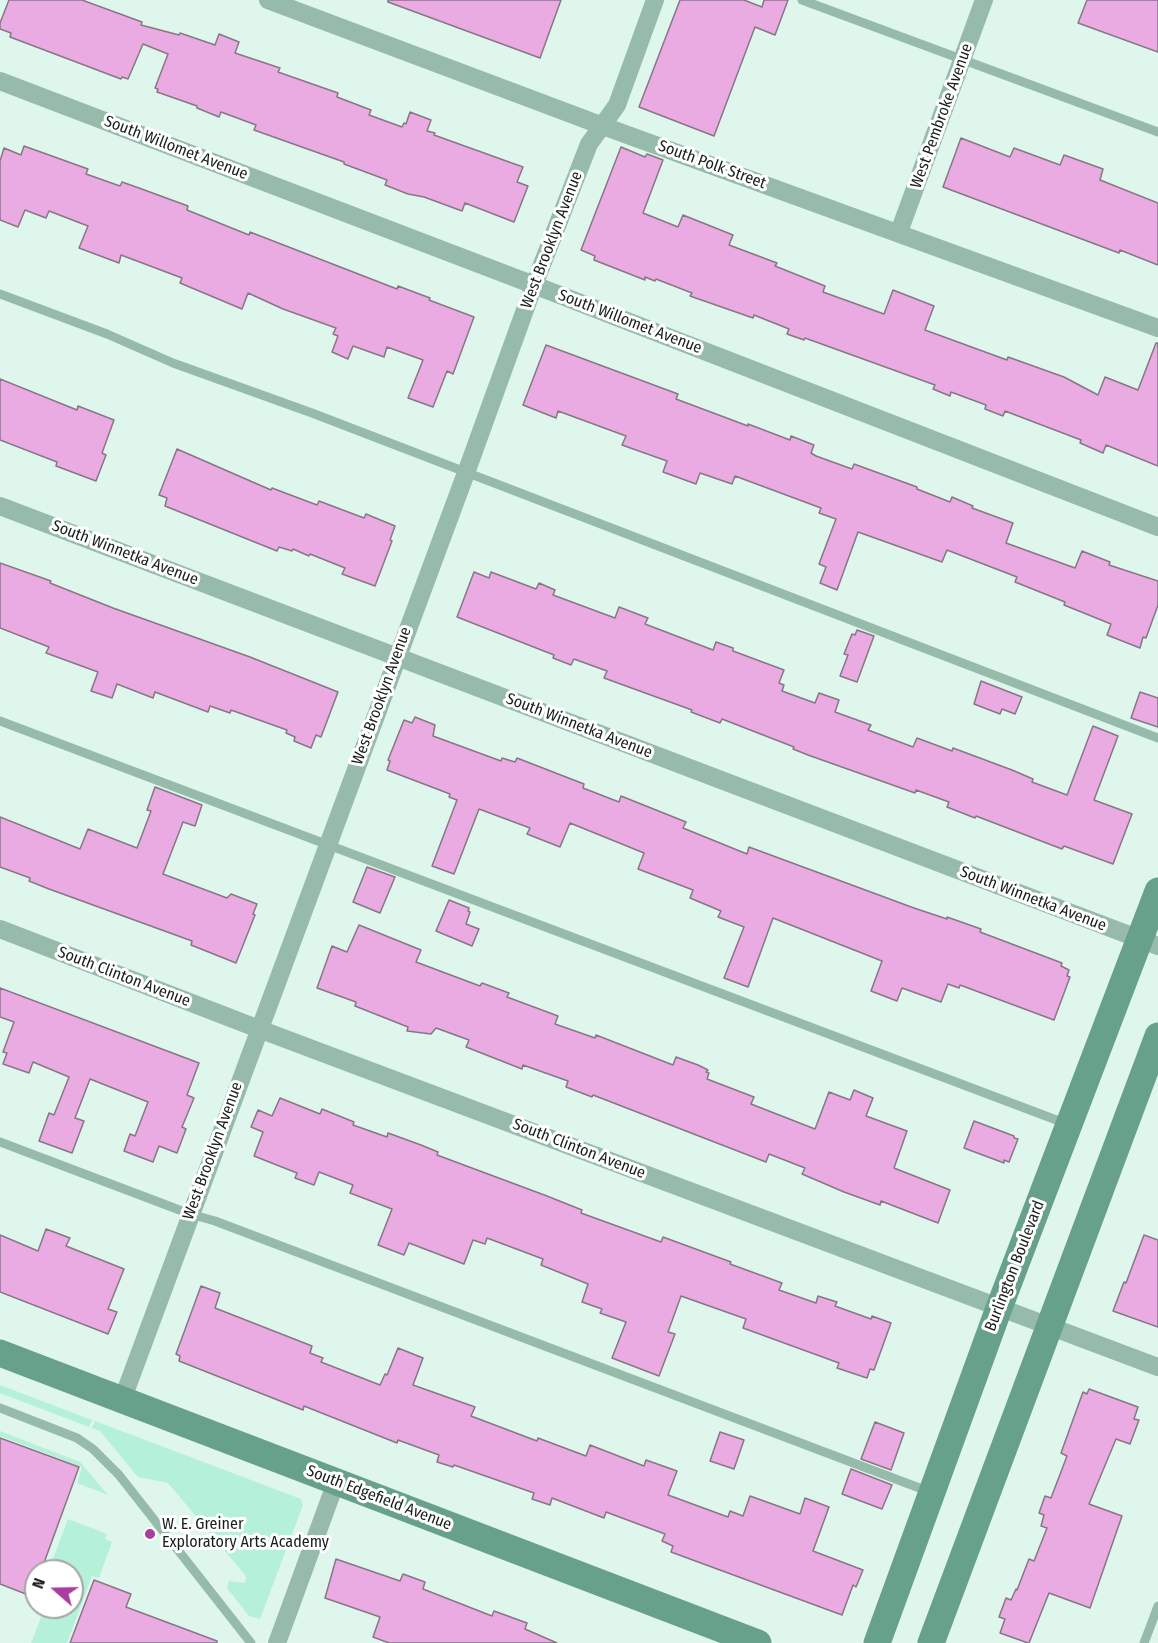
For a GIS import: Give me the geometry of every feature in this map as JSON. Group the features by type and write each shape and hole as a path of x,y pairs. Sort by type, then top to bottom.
{"street":[{"name":"South Polk Street","path":"268,0 603,126 1158,328"},
{"name":"West Brooklyn Avenue","path":"123,1398 534,285 589,144 617,105 655,0"},
{"name":"West Pembroke Avenue","path":"899,232 984,0"},
{"name":"South Willomet Avenue","path":"0,81 1158,527"},
{"name":"South Winnetka Avenue","path":"0,506 1149,942"},
{"name":"Burlington Boulevard","path":"878,1643 999,1308 1069,1124 1149,942 1158,891"},
{"name":"South Clinton Avenue","path":"0,929 259,1029 1158,1367"},
{"path":"931,1643 1158,1036"},
{"name":"South Edgefield Avenue","path":"0,1353 123,1398 758,1643"},
{"path":"277,1643 336,1482"}],"lane":[{"path":"802,0 1158,132"},
{"path":"0,294 106,333 173,363 312,413 1158,738"},
{"path":"0,721 1069,1124"},
{"path":"0,1142 932,1492"},
{"path":"0,1408 77,1438 93,1449 119,1475 252,1643"},
{"path":"1144,1643 1158,1606"}],"green space":[{"path":"0,1385 92,1420 89,1427 0,1393"},
{"path":"95,1421 301,1499 303,1505 260,1619 249,1616 227,1588 229,1581 245,1583 246,1576 168,1483 138,1477 100,1431 92,1428"},
{"path":"0,1431 80,1462 108,1495 77,1483 82,1467 0,1436"},
{"path":"68,1519 107,1534 105,1539 112,1542 99,1578 92,1576 84,1597 84,1559 53,1559"},
{"path":"40,1619 76,1619 67,1643 31,1643"}],"building":[{"path":"9,0 82,0 142,22 141,25 179,35 180,33 215,45 219,34 239,42 235,53 280,68 278,72 338,93 337,97 371,110 369,115 402,127 404,123 406,124 410,112 431,120 427,131 435,133 434,135 523,167 517,182 528,186 514,222 465,203 462,211 424,197 408,194 385,185 387,180 344,164 344,162 254,130 256,125 221,112 219,117 197,106 157,92 158,89 155,88 168,54 143,44 128,79 122,77 121,79 10,37 11,33 0,29"},
{"path":"388,0 561,0 540,58 388,2"},
{"path":"680,0 744,0 762,7 764,0 788,0 775,35 755,27 714,136 639,107"},
{"path":"1087,0 1158,0 1158,52 1078,23"},
{"path":"961,138 1010,157 1014,148 1060,165 1064,155 1103,169 1100,180 1158,203 1158,265 1120,250 1119,253 943,187"},
{"path":"24,146 88,169 86,174 120,186 122,182 188,206 187,210 249,235 250,232 397,289 398,286 430,298 429,300 474,317 453,374 447,371 433,407 408,398 423,360 387,347 384,357 353,346 348,359 332,352 338,336 333,334 336,328 283,309 248,293 242,309 180,283 182,278 121,255 119,263 79,248 88,226 49,211 46,218 25,210 18,227 0,220 0,161 4,148 21,155"},
{"path":"621,147 645,157 647,154 663,160 643,213 678,227 683,215 733,235 729,245 777,263 775,266 825,286 823,292 884,314 893,290 934,306 925,330 1007,360 1008,357 1064,377 1098,395 1105,377 1138,390 1156,343 1158,343 1158,466 1106,445 1103,453 1080,443 1081,440 1005,411 1003,416 985,409 986,405 951,392 950,396 933,389 935,385 805,338 804,340 787,334 789,329 754,315 753,318 690,296 692,293 656,279 655,281 645,277 645,280 594,260 595,256 581,250"},
{"path":"546,345 678,394 676,399 748,426 748,424 790,440 791,436 814,445 811,453 816,456 852,469 854,464 917,487 917,489 950,502 952,497 973,506 972,508 1013,523 1006,543 1075,568 1082,551 1110,562 1109,565 1158,581 1158,605 1146,638 1143,637 1140,648 1107,635 1111,624 1015,582 1017,577 947,550 942,562 858,532 837,590 820,583 826,567 819,564 836,519 819,513 821,508 735,476 732,484 700,473 696,484 663,472 667,461 622,445 626,436 558,411 556,418 523,405"},
{"path":"0,379 77,410 78,406 114,420 102,453 106,455 96,481 56,466 57,462 0,440"},
{"path":"177,449 271,490 272,488 317,505 319,501 364,518 366,514 395,526 390,540 392,541 375,586 342,574 345,568 310,554 309,556 293,549 292,551 279,547 277,551 165,506 167,498 159,495"},
{"path":"0,563 338,692 321,737 316,735 311,748 294,741 295,737 286,733 287,730 231,710 230,713 210,706 208,712 155,692 153,698 117,684 112,698 91,691 98,672 46,653 49,647 0,628"},
{"path":"474,572 489,578 491,572 536,589 539,583 555,590 553,595 615,618 619,607 648,618 645,624 713,650 716,642 733,648 733,651 784,670 779,683 784,685 782,691 815,703 819,693 839,700 835,712 871,725 868,730 913,747 917,738 952,751 953,748 1012,770 1033,779 1032,782 1067,795 1093,726 1118,736 1094,800 1132,814 1113,864 1064,846 1062,849 976,816 975,818 947,807 949,802 916,790 915,793 808,755 793,749 794,747 722,719 720,723 691,712 692,710 604,678 607,671 574,659 571,665 553,658 554,655 457,617"},
{"path":"857,630 874,636 857,682 840,676 848,655 844,654 852,634 855,635"},
{"path":"981,681 1022,697 1015,714 1002,709 1000,714 974,704"},
{"path":"1140,692 1158,698 1158,727 1131,718"},
{"path":"415,717 435,725 433,736 501,761 502,758 515,762 517,758 584,784 583,788 619,802 621,796 686,822 683,828 747,854 749,847 914,908 981,929 980,932 1062,963 1061,966 1069,970 1067,976 1070,977 1054,1020 960,985 959,988 948,984 941,1002 902,988 897,1001 871,991 882,961 773,918 748,987 724,978 744,927 718,917 721,911 690,898 693,890 638,869 644,853 570,823 560,847 527,834 530,828 479,809 454,874 432,866 457,800 449,797 450,794 387,770 390,761 388,760 404,720 412,723"},
{"path":"155,787 202,805 195,826 183,822 163,874 227,898 231,894 257,904 253,914 255,915 236,963 191,945 192,941 49,889 29,881 30,878 0,867 0,817 80,849 88,829 137,848 151,811 147,810"},
{"path":"367,867 395,877 380,913 353,902"},
{"path":"449,900 469,908 466,924 479,929 472,946 436,931"},
{"path":"359,925 421,950 416,962 480,986 482,983 509,993 507,997 558,1016 555,1024 595,1038 596,1035 673,1065 676,1057 698,1065 708,1070 707,1079 754,1097 751,1104 815,1129 829,1092 850,1100 854,1090 873,1098 866,1116 907,1131 894,1168 950,1190 938,1223 881,1201 880,1205 844,1192 802,1174 805,1168 769,1154 766,1162 593,1095 592,1097 566,1087 568,1081 523,1065 522,1069 466,1047 469,1040 436,1028 431,1034 407,1031 408,1027 355,1006 356,1002 317,988 332,946 347,952"},
{"path":"0,988 199,1063 187,1095 194,1098 182,1127 186,1129 177,1153 159,1146 153,1162 124,1151 130,1134 135,1136 148,1102 90,1079 75,1118 84,1121 72,1153 39,1141 49,1113 54,1115 69,1077 33,1062 29,1073 3,1064 7,1053 3,1052 14,1022 0,1017"},
{"path":"280,1098 320,1114 322,1109 354,1122 353,1125 387,1137 388,1133 421,1145 438,1152 437,1155 582,1210 581,1213 661,1242 663,1237 731,1262 730,1264 782,1283 779,1290 816,1303 818,1296 837,1302 835,1306 871,1319 872,1316 891,1323 874,1370 870,1369 867,1378 837,1368 839,1363 743,1328 746,1319 681,1296 668,1332 675,1334 659,1376 612,1358 626,1322 600,1313 602,1309 582,1302 588,1284 541,1265 543,1259 487,1238 485,1244 473,1240 464,1264 409,1243 404,1255 378,1245 392,1209 350,1193 353,1185 319,1172 314,1185 295,1178 297,1173 254,1156 263,1132 251,1127 258,1110 272,1116"},
{"path":"974,1121 1018,1139 1009,1162 1004,1160 1004,1163 964,1148"},
{"path":"46,1229 70,1238 66,1246 124,1269 108,1309 117,1312 108,1334 0,1292 0,1235 38,1251"},
{"path":"1144,1235 1158,1240 1158,1327 1113,1311"},
{"path":"201,1286 220,1293 215,1308 312,1346 310,1353 323,1358 321,1362 380,1385 385,1374 387,1375 398,1348 423,1358 413,1385 475,1407 471,1416 537,1441 538,1438 586,1456 590,1445 644,1466 646,1460 677,1471 668,1495 728,1517 730,1511 743,1516 750,1496 800,1514 805,1498 829,1507 813,1551 863,1570 856,1587 853,1585 842,1615 671,1552 673,1546 662,1541 665,1534 606,1512 604,1518 552,1498 550,1505 532,1499 534,1493 454,1465 453,1467 437,1462 439,1455 398,1440 397,1443 304,1406 303,1410 179,1361 180,1356 176,1354"},
{"path":"1089,1389 1138,1407 1134,1419 1139,1420 1130,1444 1116,1439 1089,1504 1122,1516 1090,1608 1049,1593 1028,1643 1000,1633 1005,1619 999,1617 1006,1598 1011,1600 1017,1590 1029,1559 1034,1561 1047,1528 1041,1526 1044,1515 1039,1513 1045,1496 1051,1498 1067,1456 1061,1453 1083,1392 1087,1394"},
{"path":"875,1422 904,1433 891,1470 861,1459"},
{"path":"720,1432 744,1440 734,1469 710,1461"},
{"path":"0,1438 79,1467 45,1559 24,1559 24,1593 0,1584"},
{"path":"851,1469 892,1485 882,1509 842,1494"},
{"path":"336,1559 400,1581 403,1574 425,1582 423,1589 492,1616 494,1611 527,1623 525,1629 557,1643 389,1643 373,1637 380,1617 325,1598"},
{"path":"94,1580 131,1594 126,1607 217,1641 217,1643 70,1643 79,1619 84,1619 84,1606"}],"place":[{"name":"W. E. Greiner Exploratory Arts Academy","path":"150,1534"}]}
